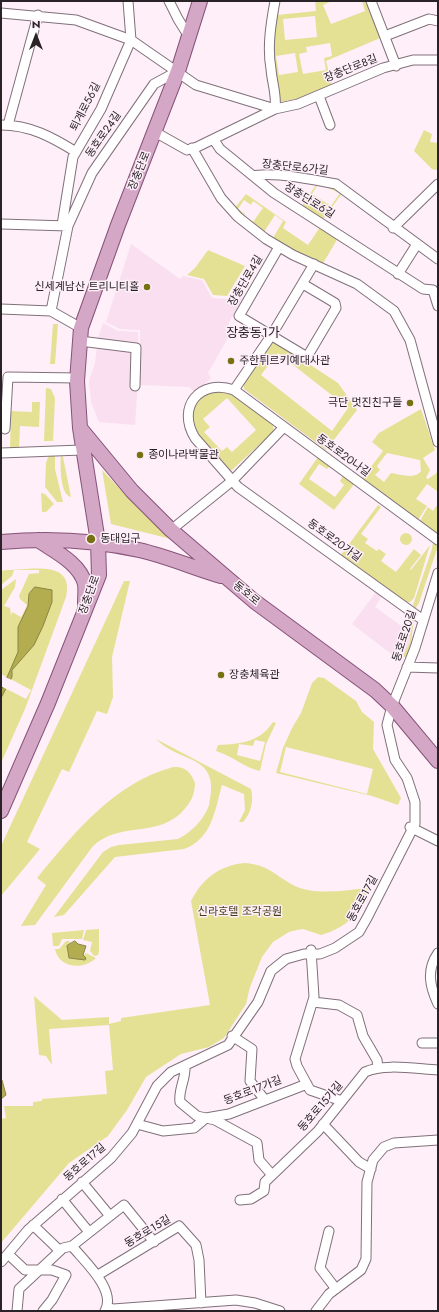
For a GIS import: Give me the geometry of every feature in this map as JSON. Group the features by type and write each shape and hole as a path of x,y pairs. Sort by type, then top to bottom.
{"main road":[{"name":"장충단로","path":"1,812 99,575 98,542 82,450 80,428 78,378 81,335 118,226 178,71 188,35 200,1"},
{"path":"80,428 132,491 171,530 227,578"},
{"path":"34,539 67,559 81,574 85,585 85,611"},
{"name":"동호로","path":"1,542 34,539 98,542 140,550 227,578 254,601 375,690 392,706 438,761"}],"street":[{"name":"퇴계로56길","path":"65,226 72,157 101,109 131,40 128,1"},
{"path":"169,1 188,35"},
{"path":"275,1 271,22 270,52 270,68 276,100 275,109"},
{"path":"371,1 396,66"},
{"name":"장충단로8길","path":"1,13 76,20 131,40 178,71 196,85 275,109"},
{"path":"38,16 4,125 36,130 76,152"},
{"path":"385,36 429,19 438,21"},
{"name":"장충단로8길","path":"192,148 214,140 275,109 298,104 383,68 396,66 413,60 438,60"},
{"name":"동호로24길","path":"51,311 65,226 92,174 154,84 178,71"},
{"path":"319,96 330,124"},
{"path":"155,132 186,150 192,148 221,198 238,217 279,247 357,284 394,311 410,340 438,442"},
{"name":"장충단로6길","path":"214,140 220,149 274,193 398,274 423,289 433,290 438,306"},
{"name":"장충단로6가길","path":"253,176 265,174 318,180 336,184 393,228 438,259"},
{"path":"393,228 430,190 438,184"},
{"path":"430,190 438,197"},
{"path":"1,224 65,226"},
{"path":"398,274 417,244"},
{"name":"장충단로4길","path":"279,247 239,316 307,357 336,308 335,303 303,284"},
{"path":"234,390 271,336 314,264"},
{"path":"1,309 51,311 81,335 136,348 135,386"},
{"path":"5,429 8,377 78,378"},
{"name":"동호로20나길","path":"213,387 224,387 234,390 438,540"},
{"name":"동호로20가길","path":"213,387 204,390 194,399 188,411 187,420 195,438 232,481 423,620"},
{"path":"171,530 232,481 284,427"},
{"path":"1,453 82,450"},
{"name":"동호로20길","path":"392,706 408,667 438,573"},
{"path":"408,667 438,668"},
{"name":"동호로17길","path":"1,1262 33,1225 111,1158 132,1133 156,1086 171,1072 228,1045 258,1002 271,971 286,959 311,951 320,954 336,948 359,932 412,828 416,824 415,802 406,778 396,760 387,725 392,706"},
{"path":"412,828 438,840"},
{"path":"311,951 313,1002 295,1059 310,1090 342,1101"},
{"path":"438,953 430,973 431,988 438,1004"},
{"path":"313,1002 340,1006 357,1015 363,1036 377,1060 378,1068"},
{"path":"233,1036 252,1048 250,1081 265,1100"},
{"path":"422,1043 438,1043"},
{"path":"185,1066 186,1073 179,1095 180,1102 197,1116 215,1120 257,1143 260,1160 272,1175"},
{"name":"동호로15가길","path":"240,1200 251,1199 264,1191 265,1182 323,1124 365,1072 378,1068 438,1070"},
{"name":"동호로17가길","path":"206,1118 229,1114 307,1084"},
{"path":"137,1124 163,1131 181,1131 194,1128 206,1118"},
{"path":"323,1124 359,1162 371,1169"},
{"path":"316,1311 329,1294 361,1270 366,1259 367,1182 373,1160 384,1147 394,1143 438,1140"},
{"path":"82,1182 110,1216"},
{"path":"62,1200 89,1232"},
{"path":"17,1311 19,1288 63,1248 72,1246 124,1205 154,1242"},
{"path":"33,1225 60,1251"},
{"name":"동호로15길","path":"98,1275 180,1226 196,1245 199,1260 202,1303"},
{"path":"329,1231 320,1268 336,1289"},
{"path":"72,1246 98,1275 106,1291 106,1309 228,1301 255,1303 280,1311"},
{"path":"8,1254 25,1270 52,1270 66,1275 43,1311"},
{"path":"225,1311 228,1301"}],"shaded area":[{"path":"131,244 180,279 183,276 202,280 212,298 229,299 234,292 243,297 226,328 229,336 208,373 211,378 195,393 189,387 140,385 140,330 120,329 106,322"},
{"path":"103,323 118,331 138,332 139,365 135,425 99,422 91,402 89,381 95,363 98,338"},
{"path":"35,587 52,590 52,602 34,645 12,670 12,677 1,698 1,691 18,652 18,627 28,606 29,594"},
{"path":"376,592 382,596 375,607 410,632 410,643 402,658 398,659 352,624"},
{"path":"75,941 78,944 86,946 83,955 86,958 85,960 69,958 67,946"},
{"path":"1,1080 6,1095 1,1099"}],"green space":[{"path":"315,1 332,1 323,5 331,24 365,11 362,1 371,1 385,36 326,61 332,85 305,97 281,102 273,58 274,25 277,15 316,11","holes":["315,16 317,37 285,40 283,19","330,43 332,56 324,58 326,70 303,74 299,54 307,52 306,47","295,53 298,72 279,75 276,56"]},
{"path":"424,130 432,134 430,142 438,143 438,168 436,170 432,169 414,151"},
{"path":"318,182 334,185 343,192 322,221 301,207","holes":["318,184 340,193 331,206 312,194"]},
{"path":"246,194 286,222 283,228 308,245 320,227 338,238 322,265 290,252 234,209","holes":["244,200 251,205 253,201 263,208 253,222 244,216 245,214 238,209","275,215 283,221 273,238 264,232"]},
{"path":"208,250 245,266 227,296 213,295 204,279 187,275 195,268"},
{"path":"53,324 58,324 55,364 50,364"},
{"path":"274,341 338,383 357,410 326,450 244,389 244,384","holes":["278,353 348,408 332,431 261,375"]},
{"path":"224,387 272,422 274,431 232,470 223,471 195,438 188,411 197,395","holes":["227,398 256,430 232,452 227,447 222,451 204,432 210,427 203,419"]},
{"path":"46,388 51,389 55,398 53,441 44,441"},
{"path":"32,402 40,402 39,427 20,426 19,449 10,448 11,411 32,412"},
{"path":"421,409 435,450 423,458 430,470 426,478 428,479 438,472 438,489 437,491 427,484 416,499 427,506 418,520 361,480 383,451 372,442 379,433","holes":["387,453 420,460 421,471 418,474 407,476 391,473 384,482 375,475 380,470 377,466"]},
{"path":"61,454 63,457 71,497 67,495 63,485"},
{"path":"49,455 55,455 55,469 63,502 57,502 45,487 46,463"},
{"path":"318,457 355,483 334,510 299,484","holes":["319,464 327,469 329,467 343,476 340,481 344,485 335,497 309,479"]},
{"path":"102,470 138,508 171,539 111,524"},
{"path":"41,493 45,494 54,504 46,512 42,512"},
{"path":"378,505 381,507 361,534 368,539 365,543 377,551 379,549 386,554 381,561 396,572 414,549 421,555 410,569 411,570 430,545 414,598 410,602 405,602 338,559"},
{"path":"436,506 438,507 438,535 421,524 421,519 428,507 433,511"},
{"path":"408,533 411,534 411,544 404,545 401,544 400,537 401,534"},
{"path":"433,541 437,543 437,549 419,603 415,609 413,605 432,549"},
{"path":"48,569 57,572 64,577 67,585 66,597 25,709 1,763 1,686 26,699 31,690 1,674 1,590 16,579 15,587 4,606 10,608 11,616 12,612 21,617 27,605 20,599 19,596 29,574 39,573 39,570 14,570 12,576 1,585 1,571 7,570"},
{"path":"124,581 130,581 112,657 113,697 107,714 97,711 69,772 62,769 27,842 40,849 1,896 1,846"},
{"path":"411,616 414,618 411,643 406,658 403,656 410,642"},
{"path":"318,677 324,678 356,701 362,712 374,722 373,749 401,798 398,805 372,796 276,773 283,748 301,713 312,683","holes":["286,747 373,769 367,794 280,772"]},
{"path":"273,722 276,723 266,744 260,771 248,767 216,751 218,745 249,741 256,738 268,729","holes":["255,740 265,742 260,761 237,755 239,744 253,746"]},
{"path":"156,739 251,789 252,802 246,819 243,822 239,822 245,810 244,794 222,785 211,823 201,838 184,849 115,857 64,915 54,917 103,852 111,847 119,845 178,839 192,829 201,820 207,810 211,788 209,776 204,768 197,762 166,747"},
{"path":"173,767 187,770 195,783 191,799 181,813 160,825 114,834 93,846 35,925 21,926 46,885 37,878 81,827 114,797 132,785"},
{"name":"신라호텔 조각공원","path":"245,863 261,866 295,886 313,891 332,892 369,888 366,897 357,912 352,918 338,928 321,935 303,929 297,930 289,932 273,942 262,957 250,987 246,1004 224,1038 209,1047 181,1054 146,1077 127,1110 108,1136 69,1163 1,1243 1,1119 6,1118 4,1106 33,1106 33,1102 42,1101 42,1099 107,1094 105,1071 113,1070 109,1025 49,1029 52,1065 46,1056 39,1055 34,996 62,1020 109,1017 109,1024 121,1021 121,1018 210,1005 191,901 195,893 213,874 236,864"},
{"path":"99,929 99,952 98,955 94,956 90,951 92,942 83,940 86,930"},
{"path":"84,930 82,939 62,939 59,946 53,946 52,933"},
{"path":"66,941 69,941 72,944 67,950 70,959 85,957 83,956 86,953 96,958 91,962 79,966 72,966 61,961 57,956 55,949 59,949"}],"pier":[{"path":"5,677 12,680 8,690 1,686"}],"place":[{"name":"신세계남산 트리니티홀","path":"147,287"},
{"name":"주한튀르키예대사관","path":"231,361"},
{"name":"극단 멋진친구들","path":"410,403"},
{"name":"종이나라박물관","path":"140,455"},
{"name":"동대입구","path":"91,539"},
{"name":"장충체육관","path":"221,675"}],"district":[{"name":"장충동1가","path":"253,334"}]}
